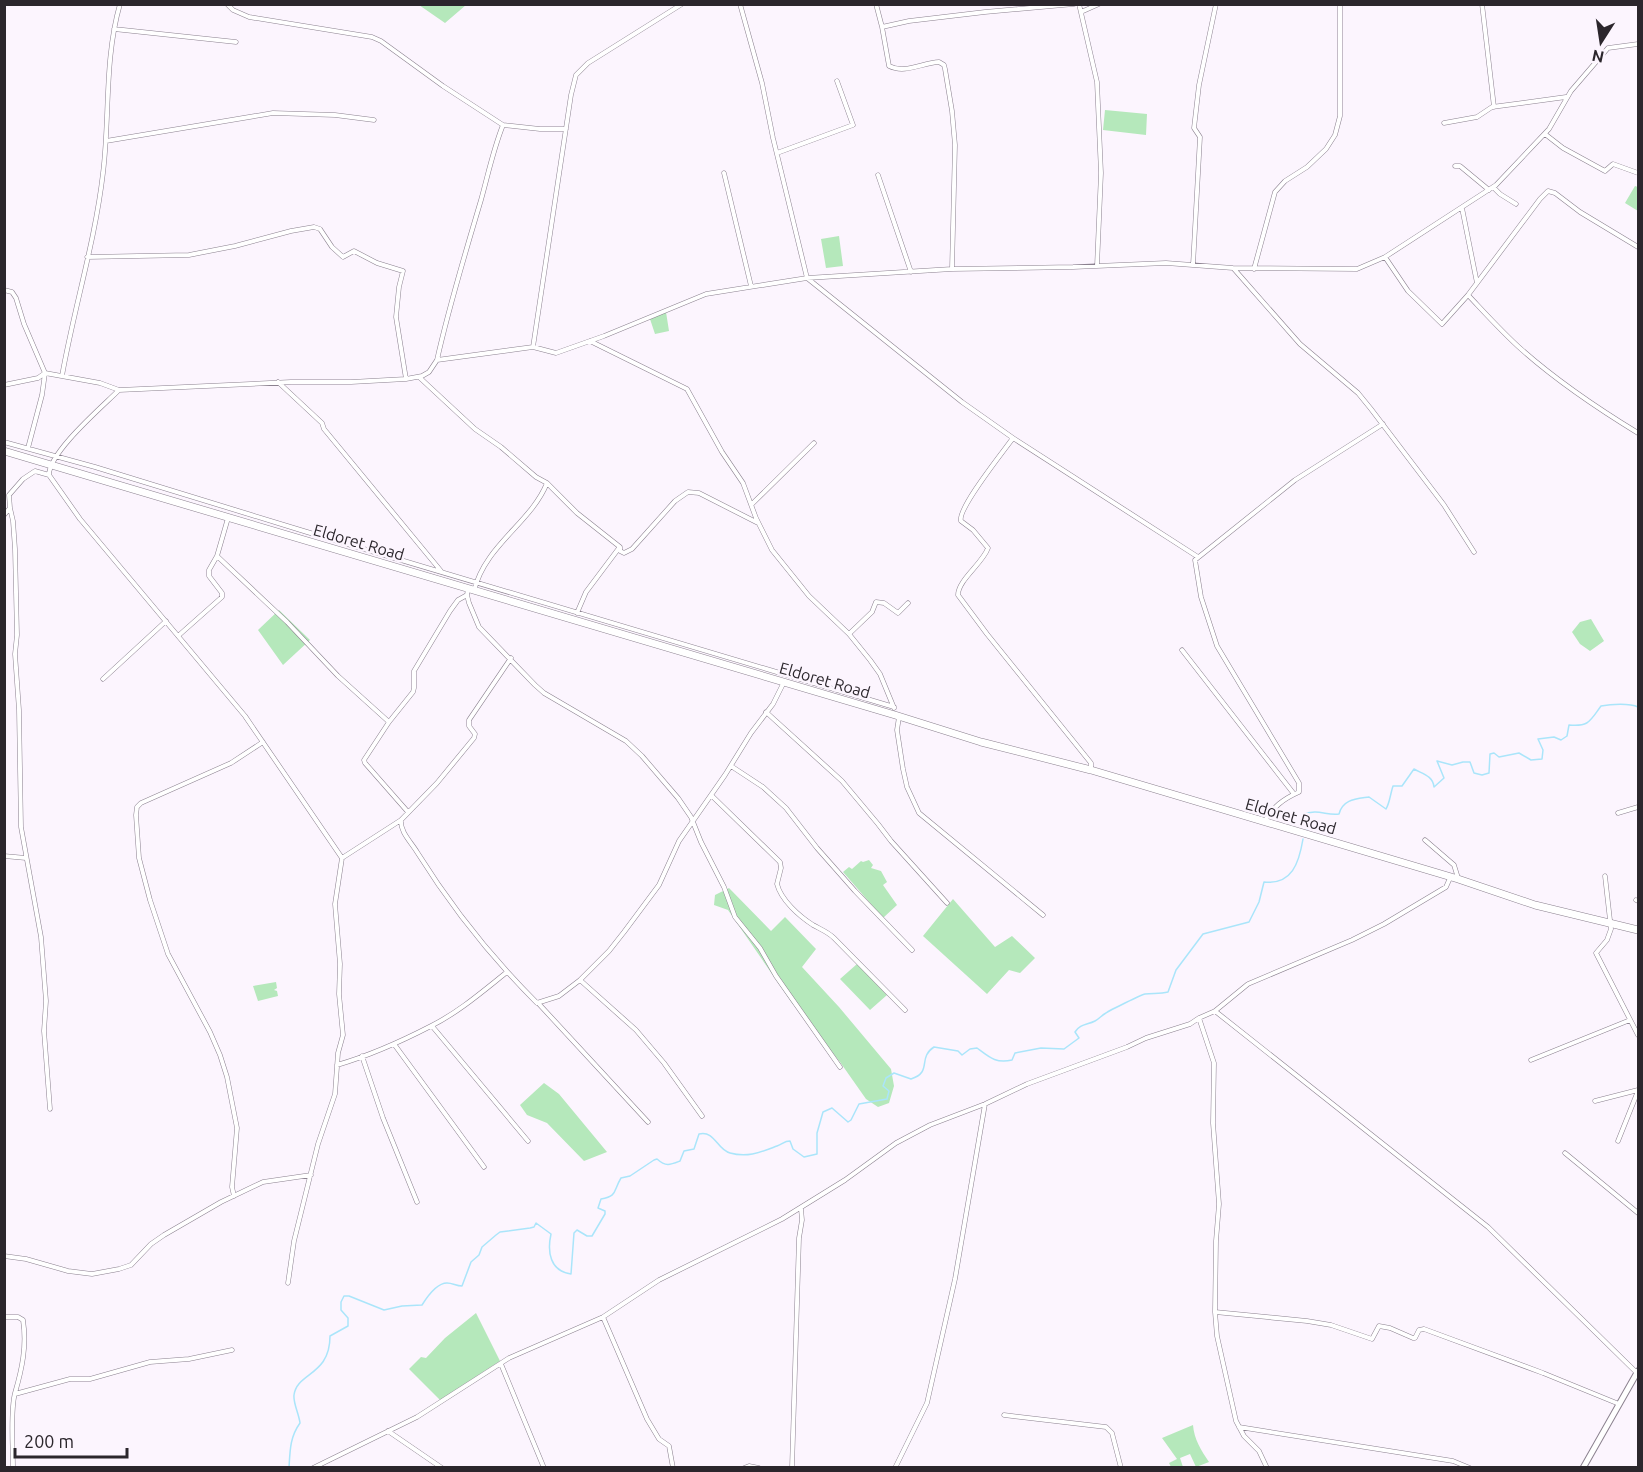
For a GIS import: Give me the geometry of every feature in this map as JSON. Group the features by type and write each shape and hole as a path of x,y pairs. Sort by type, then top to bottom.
{"highway":[{"name":"Eldoret Road","path":"4,451 469,591 897,715 981,742 1091,770 1454,878 1535,905 1638,930"}],"street":[{"path":"62,376 102,186 111,44 120,4"},
{"path":"227,4 232,10 249,17 366,35 376,39 502,125 566,129"},
{"path":"533,347 573,85 579,71 682,4"},
{"path":"740,4 762,83 807,278 962,402 1013,438 1198,557"},
{"path":"876,4 889,66 909,69 939,62 944,64 952,111 955,153 952,269"},
{"path":"882,27 909,21 1074,4"},
{"path":"1079,4 1097,82 1101,173 1097,267"},
{"path":"1081,12 1099,4"},
{"path":"1193,265 1200,137 1194,128 1216,4"},
{"path":"1254,269 1275,192 1285,181 1306,167 1326,149 1335,135 1340,116 1340,4"},
{"path":"1482,4 1494,107"},
{"path":"114,28 236,42"},
{"path":"436,360 533,347 556,353 696,297 807,278 952,269 1097,267 1166,263 1254,269 1349,270 1366,266 1385,257 1491,188 1545,134 1567,97 1608,48 1638,44"},
{"path":"777,153 853,124 837,81"},
{"path":"1444,123 1477,117 1488,108 1567,97"},
{"path":"106,141 273,113 335,115 374,120"},
{"path":"4,385 38,378 45,373 99,383 118,390 278,382 406,379 419,377 429,372 436,360 459,268 502,125"},
{"path":"1545,134 1563,148 1605,171 1613,164 1638,172"},
{"path":"1455,166 1460,166 1516,204"},
{"path":"724,173 751,286"},
{"path":"878,175 911,272"},
{"path":"1385,257 1408,291 1442,324 1468,295 1548,191 1555,193 1580,212 1638,247"},
{"path":"1462,208 1477,283"},
{"path":"87,256 189,255 236,246 291,231 314,227 320,229 343,258 354,251 377,263 403,271 396,317 406,379"},
{"path":"1233,268 1300,344 1358,393 1444,505 1474,552"},
{"path":"4,290 12,292 16,298 24,324 45,373 42,395 28,448"},
{"path":"1468,295 1519,347 1549,373 1594,407 1638,433"},
{"path":"590,341 687,389 722,452 743,483 758,523 772,550 822,610 849,634 880,674 897,715 897,730 907,787 919,813 1043,915"},
{"path":"419,377 475,429 501,447 536,477 547,483 577,513 620,547 622,553 629,551 675,501 688,492 699,492 758,523"},
{"path":"278,382 320,420 366,481 428,553 441,572"},
{"path":"49,475 56,456 118,390"},
{"path":"1264,823 1275,807 1285,798 1300,790 1299,783 1213,638 1194,562 1295,480 1383,424"},
{"path":"1013,438 960,514 961,521 973,530 988,548 959,587 958,595 1091,763 1091,770"},
{"path":"4,442 894,706"},
{"path":"752,504 814,443"},
{"path":"50,1109 44,1031 46,1001 41,937 26,858 20,806 19,710 15,654 16,589 13,521 9,495 23,479 35,471 49,475 80,519 228,694 342,858 336,904 340,964 339,994 343,1028 335,1094 318,1144 294,1241 288,1283"},
{"path":"408,812 364,760 389,722 413,692 414,671 441,624 458,600 476,582 501,542 541,498 547,483"},
{"path":"4,515 10,508"},
{"path":"178,636 222,597 209,573 217,556 228,518"},
{"path":"578,613 586,592 620,547"},
{"path":"217,556 281,616 338,676 389,722"},
{"path":"469,591 479,627 544,693 608,730 634,748 678,798 692,821 700,842 724,887 735,917 760,948 776,976 840,1067"},
{"path":"849,634 872,612 876,602 884,603 898,613 908,603"},
{"path":"103,679 166,621"},
{"path":"1182,650 1294,794"},
{"path":"342,858 402,820 431,789 474,738 475,734 469,726 469,720 511,658"},
{"path":"537,1003 559,996 580,980 609,951 649,900 659,885 679,841 732,766 742,746 784,682"},
{"path":"766,712 842,781 879,824 891,842 947,903"},
{"path":"234,1196 232,1187 237,1128 227,1077 210,1032 168,954 139,858 136,815 137,807 141,803 231,763 263,742"},
{"path":"732,766 763,787 786,808 855,891 912,950"},
{"path":"711,795 780,862 781,868 777,884 785,900 814,926 827,931 905,1010"},
{"path":"1618,813 1638,807"},
{"path":"402,820 403,831 448,900 482,944 648,1122"},
{"path":"313,1467 446,1400 514,1356 603,1317 658,1280 801,1209 896,1143 930,1125 985,1104 1027,1084 1146,1038 1190,1024 1199,1017 1215,1011 1248,984 1384,924 1446,887 1454,878 1457,868 1425,840"},
{"path":"4,856 26,858"},
{"path":"1605,876 1610,924 1607,940 1596,953 1638,1035"},
{"path":"337,1065 394,1044 432,1026 507,972"},
{"path":"580,980 636,1030 664,1063 702,1116"},
{"path":"1215,1011 1488,1227 1638,1372 1583,1467"},
{"path":"1199,1017 1214,1063 1214,1123 1219,1204 1216,1241 1217,1336 1236,1421 1244,1436 1259,1450 1267,1467"},
{"path":"1531,1060 1630,1020"},
{"path":"432,1026 528,1141"},
{"path":"394,1044 484,1167"},
{"path":"362,1056 383,1118 417,1202"},
{"path":"1594,1101 1638,1091"},
{"path":"1618,1141 1638,1091"},
{"path":"895,1467 927,1403 955,1280 985,1104"},
{"path":"1565,1153 1638,1213"},
{"path":"4,1257 26,1259 84,1274 119,1269 131,1265 164,1234 234,1196 270,1179 311,1175"},
{"path":"792,1467 801,1209"},
{"path":"1215,1312 1331,1325 1372,1339 1379,1326 1386,1326 1404,1336 1414,1338 1419,1330 1424,1329 1620,1404"},
{"path":"4,1317 18,1317 23,1322 24,1352 15,1394 12,1467"},
{"path":"603,1317 647,1419 659,1439 669,1446 673,1467"},
{"path":"15,1394 70,1379 90,1379 150,1362 189,1359 232,1350"},
{"path":"501,1364 544,1467"},
{"path":"1004,1415 1106,1427 1112,1433 1121,1467"},
{"path":"1239,1427 1453,1461 1470,1467"},
{"path":"387,1430 442,1467"},
{"path":"744,1467 759,1467"}],"green space":[{"path":"419,5 466,5 445,23"},
{"path":"1105,110 1147,114 1146,135 1103,130"},
{"path":"1635,186 1638,187 1638,211 1625,203"},
{"path":"839,236 843,266 826,268 821,239"},
{"path":"666,312 669,331 655,334 650,319"},
{"path":"279,610 310,640 283,665 258,630"},
{"path":"1591,619 1604,641 1590,651 1580,644 1572,632 1580,622"},
{"path":"869,860 873,865 871,868 881,871 887,882 883,885 897,905 883,918 843,872 849,867 852,869 861,861"},
{"path":"729,888 771,931 785,917 816,949 802,967 891,1069 894,1086 889,1103 878,1107 866,1099 840,1062 792,1003 728,910 714,905 715,895"},
{"path":"953,899 995,947 1012,936 1035,958 1020,973 1009,970 987,994 923,936"},
{"path":"857,964 887,995 870,1010 840,979"},
{"path":"276,982 277,988 274,990 277,991 278,996 258,1001 253,986"},
{"path":"544,1083 559,1094 607,1152 584,1161 547,1123 527,1115 520,1105"},
{"path":"476,1313 500,1361 440,1400 409,1369 421,1357 426,1358 445,1338"},
{"path":"1193,1425 1196,1440 1209,1462 1196,1467 1190,1454 1180,1458 1183,1467 1171,1467 1169,1463 1177,1459 1162,1438"}],"waterway":[{"path":"1307,829 1302,815 1313,812 1339,814 1344,805 1355,799 1369,797 1386,809 1393,786 1402,786 1414,769 1430,778 1434,787 1444,778 1437,761 1452,765 1470,762 1474,773 1482,775 1489,773 1490,754 1494,753 1499,757 1519,753 1531,760 1542,759 1543,750 1538,739 1554,737 1561,740 1567,736 1569,725 1585,724 1601,706 1620,704 1638,707"},
{"path":"289,1468 292,1439 300,1423 294,1401 296,1388 325,1359 330,1336 348,1326 348,1318 341,1310 344,1296 384,1310 422,1305 440,1285 447,1283 462,1286 471,1262 479,1255 482,1247 500,1232 534,1227 536,1223 551,1234 549,1247 554,1265 571,1274 574,1233 577,1230 587,1236 592,1236 605,1214 605,1211 598,1208 601,1199 613,1194 621,1178 630,1176 654,1160 668,1164 680,1161 684,1151 694,1149 699,1134 709,1135 730,1153 754,1154 790,1141 793,1149 804,1157 817,1154 817,1133 823,1112 832,1108 848,1122 859,1104 887,1099 889,1091 883,1086 886,1078 894,1073 911,1079 918,1076 923,1069 926,1056 934,1047 958,1051 962,1055 970,1049 977,1048 989,1057 1001,1061 1012,1060 1015,1053 1041,1048 1064,1049 1079,1038 1075,1032 1081,1026 1095,1021 1109,1011 1142,995 1168,992 1176,970 1203,934 1249,922 1259,902 1264,882 1274,882 1288,876 1296,864 1303,839"}]}
